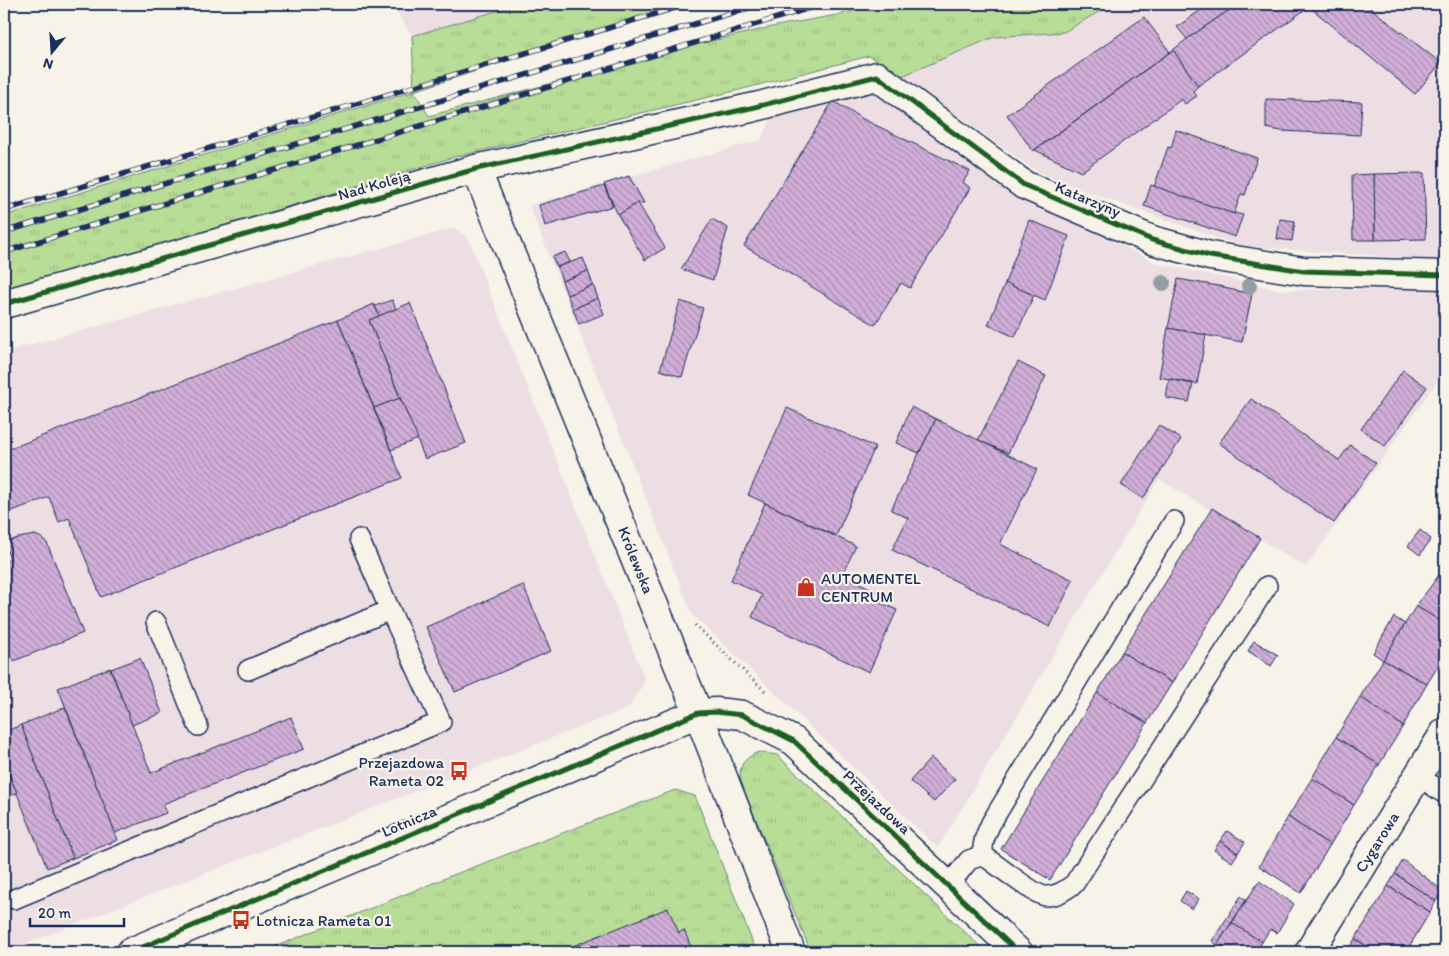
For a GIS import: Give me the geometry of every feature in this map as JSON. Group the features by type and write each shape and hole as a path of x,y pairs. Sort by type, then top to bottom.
{"street":[{"name":"Katarzyny","path":"755,107 877,76 1024,185 1152,240 1210,256 1304,272 1445,275"},
{"name":"Nad Koleją","path":"4,304 476,169 755,107"},
{"name":"Królewska","path":"476,169 698,713 790,952"},
{"name":"Przejazdowa","path":"698,713 716,712 742,716 794,741 1018,952"},
{"name":"Lotnicza","path":"131,952 698,713"},
{"name":"Cygarowa","path":"1309,952 1445,732"}],"lane":[{"path":"1174,521 984,837 983,855 1030,888 1044,896 1060,894 1074,884 1267,586"},
{"path":"14,899 441,722 359,539"},
{"path":"248,670 390,610"},
{"path":"156,622 198,726"},
{"path":"1418,776 1445,794"},
{"path":"948,886 969,860 983,855"}],"shaded area":[{"path":"392,4 520,4 412,36"},
{"path":"875,4 1426,4 1445,20 1445,258 1435,260 1240,246 1059,182 1030,167 902,76 842,14"},
{"path":"874,92 1004,186 1156,263 1282,290 1445,288 1445,370 1306,567 1159,479 938,848 692,614 529,205 761,140 773,115"},
{"path":"454,228 468,238 645,680 629,708 4,952 4,352"}],"green space":[{"path":"520,4 684,4 414,91 412,36"},
{"path":"878,4 1112,4 1064,32 994,37 902,76 869,56 739,90 454,157 4,292 4,216 414,91 429,116 699,44 776,26 842,14"},
{"path":"759,752 777,755 986,952 811,952 740,777 743,764 748,758"},
{"path":"675,790 695,796 754,946 754,952 262,952 453,875"}],"building":[{"path":"1209,4 1238,4 1187,39 1177,27"},
{"path":"1238,4 1313,4 1198,86 1173,50"},
{"path":"1316,4 1365,4 1441,63 1415,94 1311,8"},
{"path":"1144,17 1170,52 1033,151 1007,115"},
{"path":"1173,50 1198,86 1193,91 1197,96 1185,104 1182,99 1081,172 1035,150"},
{"path":"1266,99 1362,102 1360,135 1281,131 1266,128"},
{"path":"833,101 861,118 970,171 963,182 970,188 910,288 901,283 875,325 744,246"},
{"path":"1176,130 1257,158 1245,195 1241,194 1234,214 1154,187 1168,147 1171,148"},
{"path":"1424,173 1426,239 1375,240 1374,174"},
{"path":"1374,174 1375,240 1353,240 1352,175"},
{"path":"629,176 644,203 638,203 618,215 604,184"},
{"path":"1151,185 1234,214 1243,215 1235,237 1144,206"},
{"path":"604,186 613,206 545,226 539,205"},
{"path":"638,203 665,248 645,260 618,215"},
{"path":"712,219 728,228 713,280 681,269"},
{"path":"1280,219 1295,221 1292,241 1277,239"},
{"path":"1029,220 1069,236 1045,300 1005,283"},
{"path":"565,252 570,262 557,267 552,257"},
{"path":"583,258 588,271 562,281 557,267"},
{"path":"588,271 593,285 567,295 562,281"},
{"path":"1178,279 1252,294 1242,342 1168,328"},
{"path":"1005,283 1034,295 1015,337 988,325"},
{"path":"593,285 598,298 573,309 567,295"},
{"path":"598,298 604,314 579,324 573,309"},
{"path":"392,300 396,309 379,316 375,306"},
{"path":"680,301 703,308 682,377 660,370"},
{"path":"410,303 466,443 425,459 369,320"},
{"path":"374,304 379,316 369,320 400,398 374,408 338,320"},
{"path":"338,320 402,478 101,597 69,518 59,522 49,497 4,514 4,451"},
{"path":"1168,328 1206,335 1197,384 1159,377"},
{"path":"1018,362 1046,376 1008,453 978,440"},
{"path":"1403,370 1427,387 1385,446 1361,429"},
{"path":"1169,379 1193,384 1189,402 1166,398"},
{"path":"400,398 418,439 391,450 374,408"},
{"path":"1251,399 1339,460 1350,445 1376,463 1334,523 1219,443"},
{"path":"911,407 936,419 919,453 896,443"},
{"path":"787,408 875,447 836,536 748,495"},
{"path":"936,419 1037,469 1000,544 1073,580 1050,627 892,550 908,518 891,510"},
{"path":"1159,425 1181,439 1143,499 1121,485"},
{"name":"AUTOMENTEL CENTRUM","path":"765,503 856,546 842,575 881,593 877,601 897,610 869,672 752,617 762,595 731,580"},
{"path":"1212,508 1260,538 1172,683 1122,652"},
{"path":"1420,530 1431,539 1420,555 1408,546"},
{"path":"35,535 47,543 83,633 4,665 4,561 10,559 4,543"},
{"path":"1445,567 1445,624 1416,606"},
{"path":"523,585 551,651 455,692 426,627"},
{"path":"1416,606 1445,624 1445,655 1427,684 1383,660"},
{"path":"1394,617 1405,624 1383,660 1373,653"},
{"path":"1254,641 1278,655 1271,666 1248,651"},
{"path":"1122,652 1172,683 1147,723 1097,693"},
{"path":"140,658 162,713 132,725 111,669"},
{"path":"1383,660 1427,684 1403,726 1360,697"},
{"path":"110,668 151,773 291,717 304,749 163,804 166,813 115,833 58,688"},
{"path":"1097,693 1147,723 1050,880 1001,849"},
{"path":"1360,697 1403,726 1379,765 1336,737"},
{"path":"65,707 118,840 73,858 21,725"},
{"path":"21,725 73,858 47,868 4,761 4,732"},
{"path":"1336,737 1379,765 1354,805 1312,778"},
{"path":"931,758 955,779 934,802 910,781"},
{"path":"4,761 17,793 4,798"},
{"path":"1312,778 1354,805 1330,845 1288,817"},
{"path":"1288,817 1330,845 1301,893 1259,866"},
{"path":"1227,831 1245,842 1238,853 1220,841"},
{"path":"1220,841 1238,853 1232,862 1214,850"},
{"path":"1403,860 1443,891 1436,901 1395,874"},
{"path":"1395,874 1436,901 1430,912 1388,886"},
{"path":"1259,881 1294,904 1277,933 1270,929 1262,942 1232,923"},
{"path":"1388,886 1430,912 1406,952 1376,952 1355,939"},
{"path":"1186,891 1199,899 1192,909 1180,901"},
{"path":"1443,891 1445,898 1443,902 1438,898"},
{"path":"1241,896 1246,900 1217,945 1212,941"},
{"path":"668,908 679,933 684,930 693,952 558,952"},
{"path":"1232,923 1262,942 1256,952 1212,952"},
{"path":"1355,939 1376,952 1347,952"}],"railway":[{"path":"4,210 688,4"},
{"path":"4,232 761,4"},
{"path":"4,252 823,4"}],"cycle path":[{"path":"4,304 476,169 755,107 877,76 1024,185 1152,240 1210,256 1304,271 1445,275"},
{"path":"131,952 698,713 716,712 742,715 794,741 1018,952"}],"place":[{"name":"AUTOMENTEL CENTRUM","path":"806,587"},
{"name":"Przejazdowa Rameta 02","path":"459,771"},
{"name":"Lotnicza Rameta 01","path":"241,920"}]}
